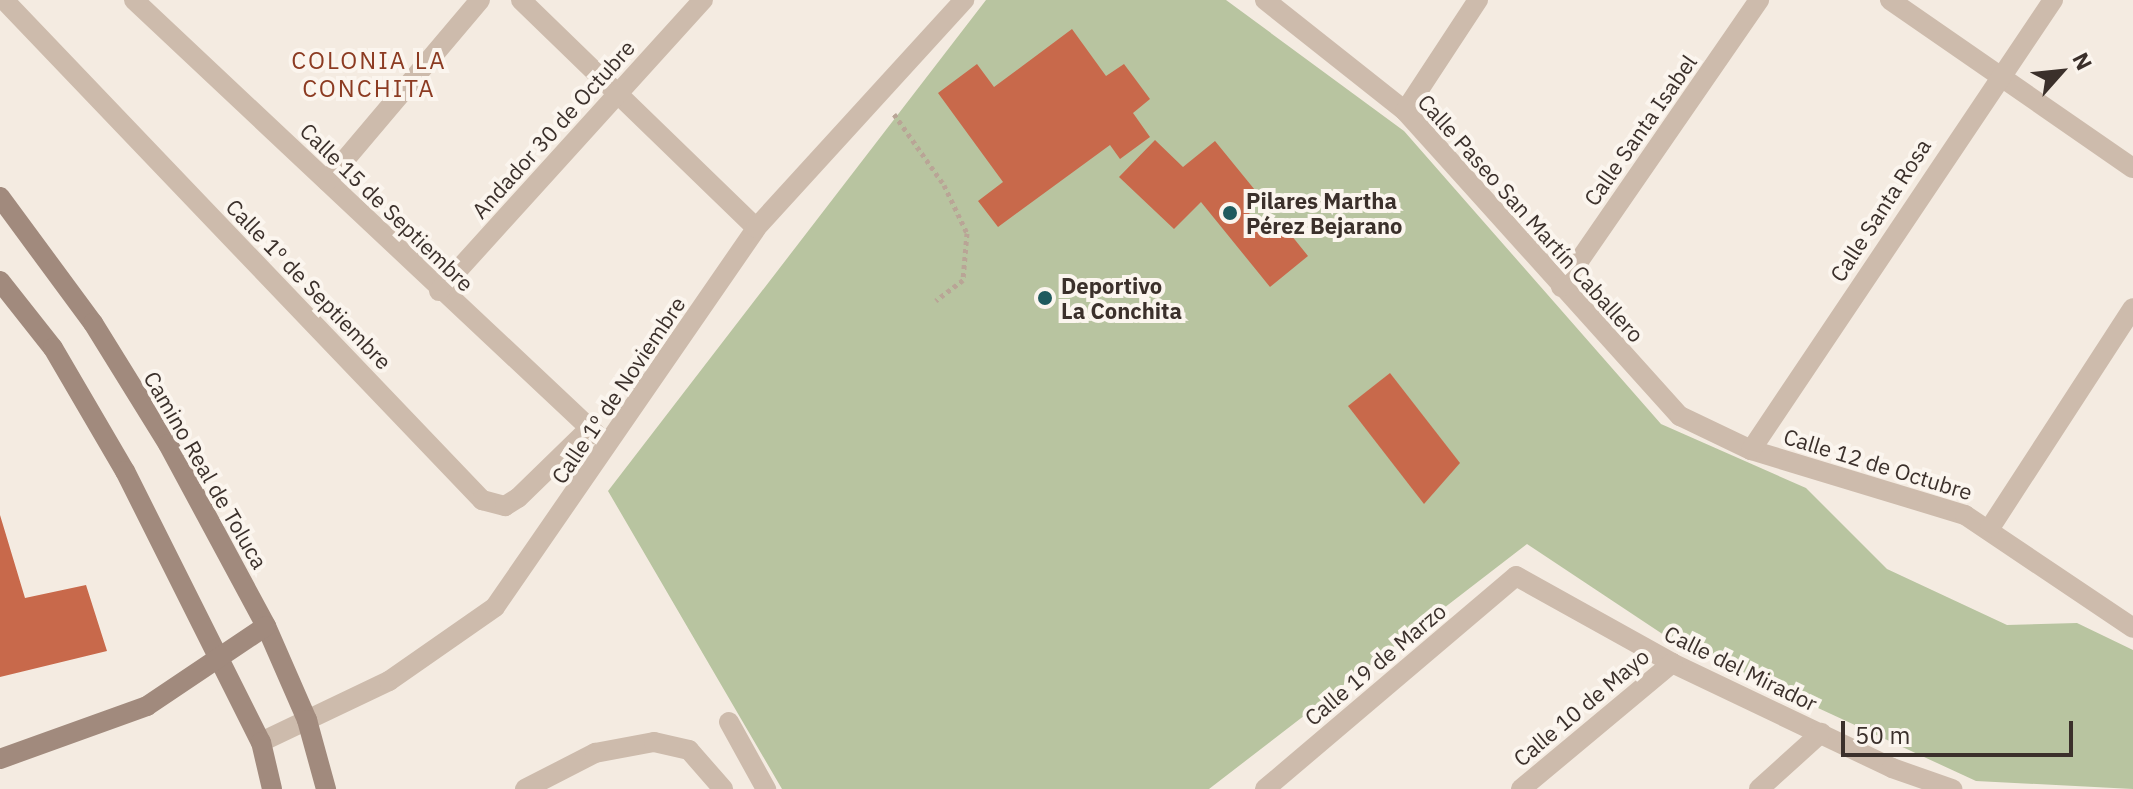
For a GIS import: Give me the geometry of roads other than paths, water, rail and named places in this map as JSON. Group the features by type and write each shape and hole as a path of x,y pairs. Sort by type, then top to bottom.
{"main road":[{"name":"Camino Real de Toluca","path":"0,197 93,323 168,444 266,626 307,720 326,789"},
{"path":"0,281 85,402 221,657 261,742 272,789"},
{"path":"0,759 107,725 221,657 266,626"}],"street":[{"name":"Calle 1º de Septiembre","path":"4,0 482,500 505,506 518,498 590,428"},
{"name":"Calle 15 de Septiembre","path":"134,0 439,291 609,447"},
{"path":"327,181 480,0"},
{"path":"521,0 756,228"},
{"name":"Andador 30 de Octubre","path":"439,291 703,0"},
{"name":"Calle 1º de Noviembre","path":"261,742 403,673 495,607 609,447 756,228 964,0"},
{"name":"Calle Paseo San Martín Caballero","path":"1265,0 1405,111 1680,416"},
{"path":"1405,111 1478,0"},
{"name":"Calle Santa Isabel","path":"1561,287 1759,0"},
{"path":"1890,0 2133,168"},
{"name":"Calle Santa Rosa","path":"1751,450 1998,75 2053,0"},
{"path":"1990,528 2133,308"},
{"name":"Calle 12 de Octubre","path":"1680,416 1751,450 1990,528 2133,628"},
{"name":"Calle del Mirador","path":"1516,576 1672,663 1821,733 1952,789"},
{"name":"Calle 19 de Marzo","path":"1268,788 1516,576"},
{"name":"Calle 10 de Mayo","path":"1521,789 1672,663"},
{"path":"729,722 766,789"},
{"path":"1759,789 1821,733"},
{"path":"525,789 595,753 654,742 689,750 723,789"}],"place":[{"name":"Pilares Martha Pérez Bejarano","path":"1230,213"},
{"name":"Deportivo La Conchita","path":"1045,298"}],"district":[{"name":"COLONIA LA CONCHITA","path":"369,75"}]}
